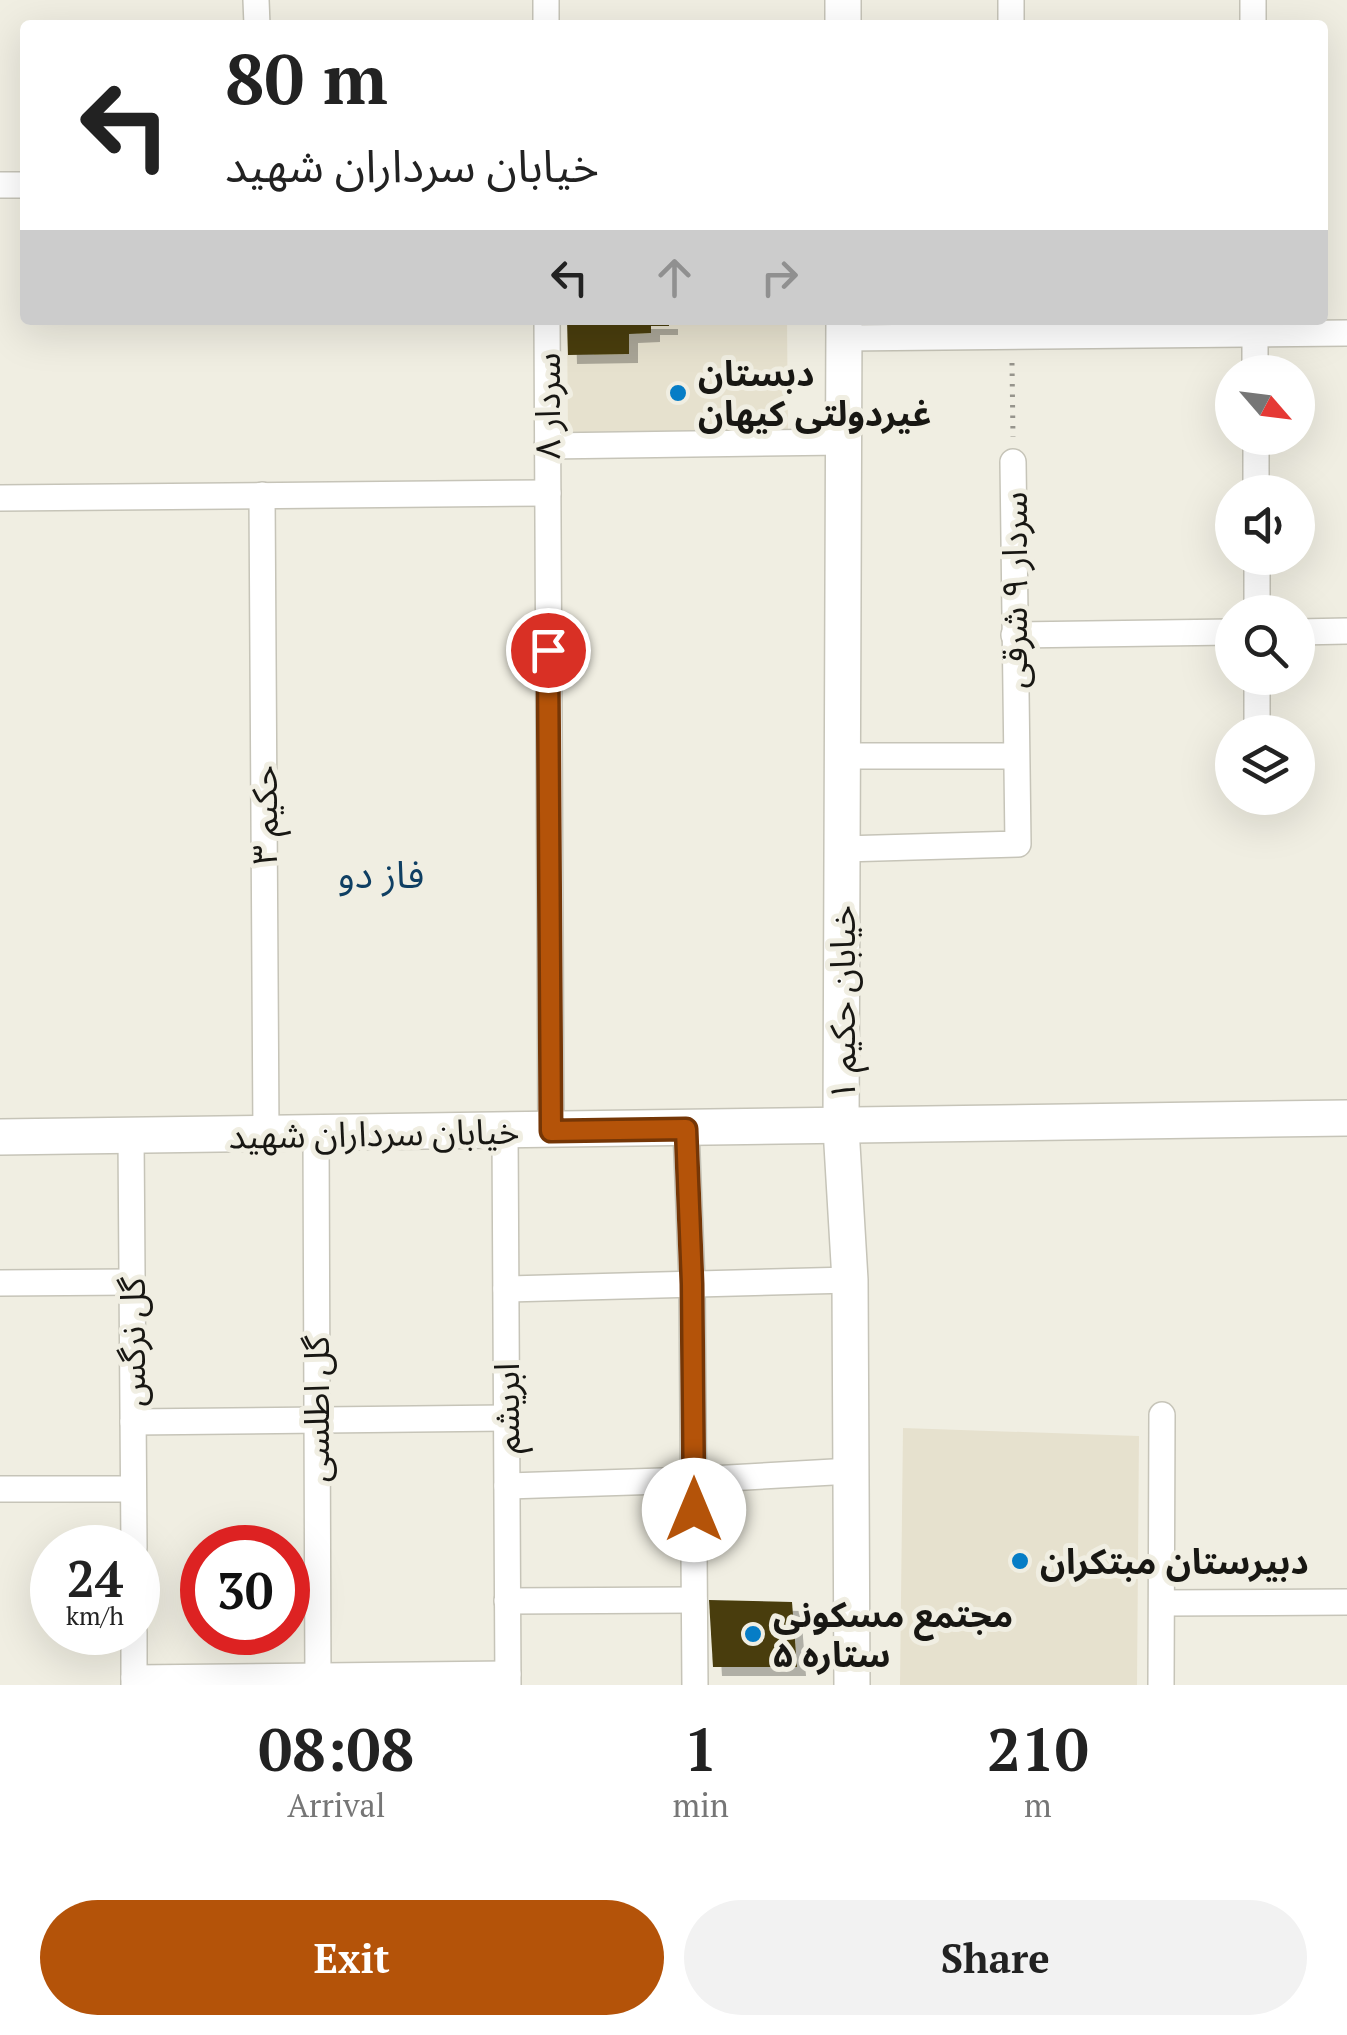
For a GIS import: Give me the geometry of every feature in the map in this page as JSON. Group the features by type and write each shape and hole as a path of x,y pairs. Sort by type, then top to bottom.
{"street":[{"name":"سردار ۸","path":"547,325 551,1131"},
{"path":"844,329 1012,336 1347,333"},
{"name":"خیابان حکیم ۱","path":"844,329 841,1128 850,1280 852,1685"},
{"path":"1255,334 1255,355"},
{"path":"547,446 844,442"},
{"name":"سردار ۹ شرقی","path":"842,849 1018,844 1013,462"},
{"path":"0,498 548,492"},
{"name":"حکیم ۳","path":"262,495 266,1134"},
{"path":"1315,632 1347,631"},
{"path":"1014,634 1215,632"},
{"path":"843,756 1015,756"},
{"name":"خیابان سرداران شهید","path":"0,1137 1347,1118"},
{"path":"686,1129 692,1284 695,1685"},
{"name":"ابریشم","path":"505,1131 508,1680"},
{"name":"گل اطلسی","path":"316,1134 318,1680"},
{"name":"گل نرگس","path":"131,1136 134,1525"},
{"path":"506,1288 850,1280"},
{"path":"0,1283 132,1282"},
{"path":"1162,1415 1162,1685"},
{"path":"133,1422 506,1418"},
{"path":"507,1486 851,1470"},
{"path":"0,1489 133,1489"},
{"path":"507,1601 694,1600"},
{"path":"1162,1603 1347,1602"},
{"path":"134,1655 134,1681 508,1680"}],"path":[{"name":"سردار ۹ شرقی","path":"1012,336 1013,462"}],"shaded area":[{"name":"دبستان غیردولتی کیهان","path":"567,325 787,325 788,431 568,433"},
{"name":"دبیرستان مبتکران","path":"903,1428 1139,1436 1137,1685 900,1685"}],"building":[{"path":"567,325 669,325 651,326 651,333 629,334 629,354 568,355"},
{"name":"مجتمع مسکونی ستاره ۵","path":"709,1600 792,1602 797,1667 713,1667"}],"place":[{"name":"دبستان غیردولتی کیهان","path":"678,393"},
{"name":"دبیرستان مبتکران","path":"1020,1561"},
{"name":"مجتمع مسکونی ستاره ۵","path":"753,1634"}],"district":[{"name":"فاز دو","path":"381,874"}],"route":[{"path":"548,650 551,1131 686,1129 694,1510"}]}
